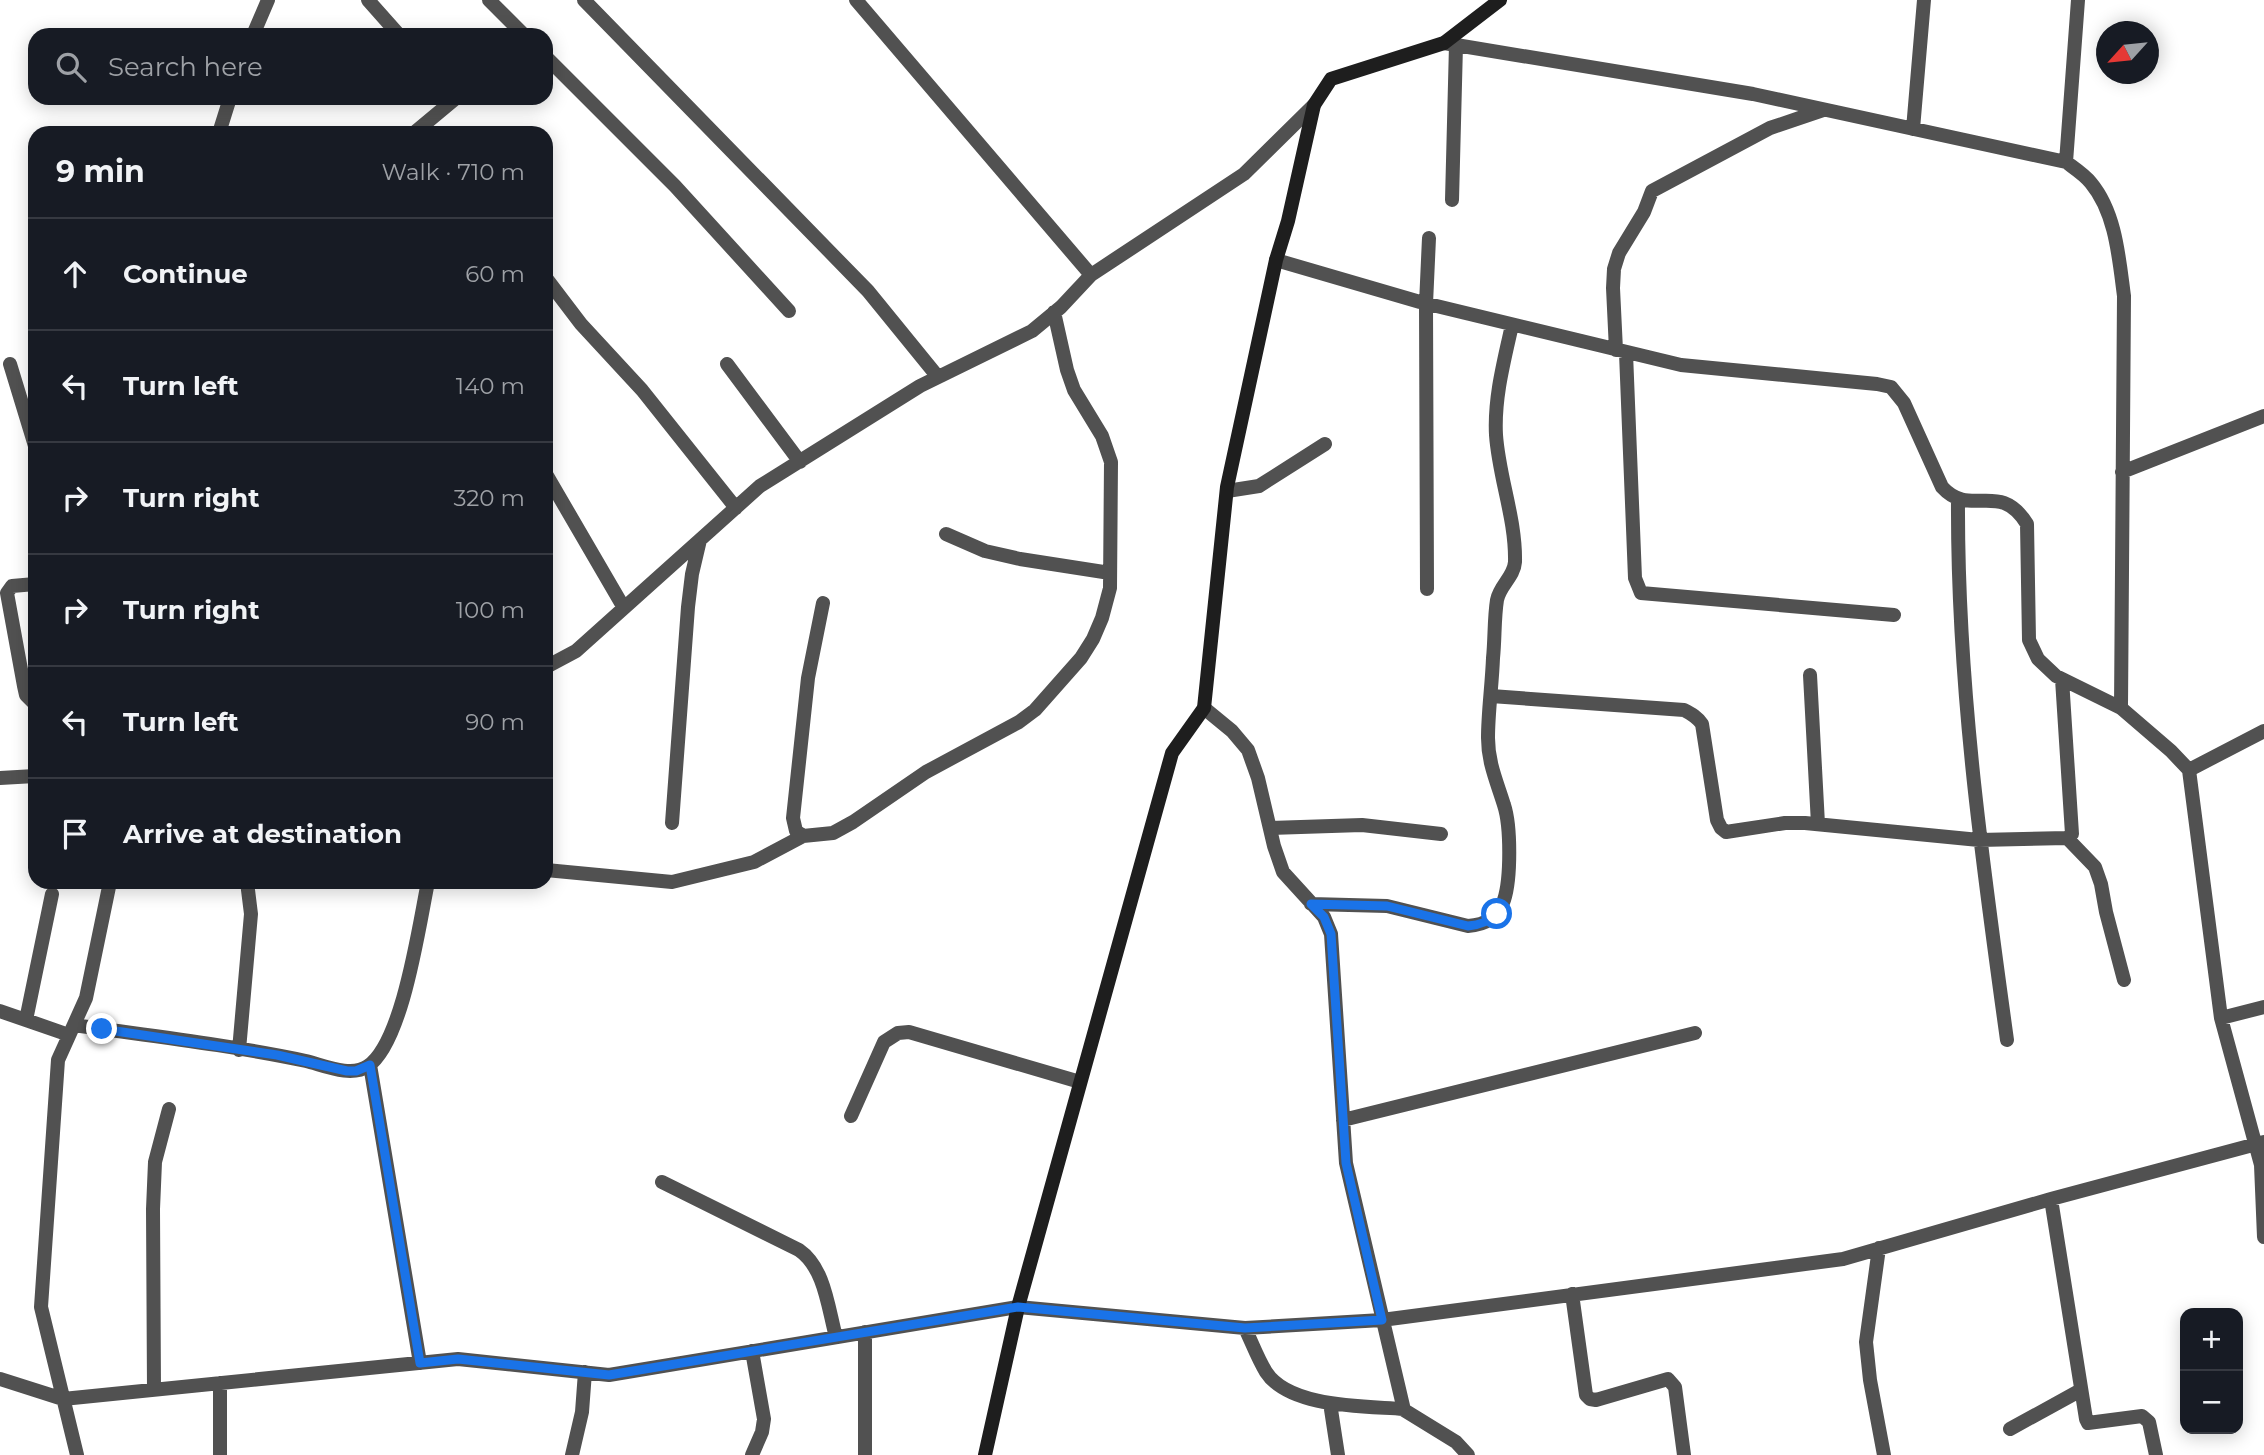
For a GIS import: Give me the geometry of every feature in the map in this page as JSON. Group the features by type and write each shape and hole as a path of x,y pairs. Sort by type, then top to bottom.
{"street":[{"path":"256,28 268,0"},
{"path":"368,0 393,28"},
{"path":"489,0 517,28"},
{"path":"584,0 868,291 938,377"},
{"path":"856,0 1091,275"},
{"path":"553,663 576,651 760,486 920,386 1032,331 1091,275 1244,174 1314,105 1331,79 1450,44 1500,0"},
{"path":"1913,129 1924,0"},
{"path":"2066,162 2078,0"},
{"path":"1450,44 1753,94 1824,109 2066,162 2091,182 2106,209 2116,242 2124,296 2120,708"},
{"path":"1450,44 1452,200"},
{"path":"553,64 675,186 789,312"},
{"path":"221,126 228,105"},
{"path":"422,126 448,105"},
{"path":"985,1455 1018,1307 1172,753 1204,708 1227,491 1276,260 1288,221 1314,105"},
{"path":"1824,109 1770,128 1652,191 1644,212 1619,253 1613,288 1621,352 1635,578 1641,593 1894,615"},
{"path":"1427,589 1426,304 1429,238"},
{"path":"1276,260 1426,304 1681,365 1891,387 1904,402 1942,487 1958,500 2005,502 2018,511 2027,524 2029,640 2038,659 2056,676 2120,708 2171,751 2189,770 2221,1018 2260,1143 2264,1237"},
{"path":"553,287 581,324 642,390 736,508"},
{"path":"553,871 671,882 754,862 803,836 819,836 843,827 926,772 1008,729 1035,710 1081,658 1093,639 1110,588 1111,462 1102,436 1074,390 1054,312"},
{"path":"1311,904 1387,906 1468,926 1489,921 1497,914 1505,897 1508,822 1489,755 1497,598 1514,570 1515,563 1513,534 1496,436 1499,385 1512,325"},
{"path":"10,364 28,423"},
{"path":"727,364 800,462"},
{"path":"2122,472 2264,416"},
{"path":"1227,491 1259,485 1325,444"},
{"path":"553,486 624,608"},
{"path":"1958,500 1964,680 1979,840 2007,1040"},
{"path":"946,534 985,551 1110,573"},
{"path":"672,823 688,607 700,540"},
{"path":"28,585 12,586 7,593 28,697"},
{"path":"803,836 796,831 793,818 808,678 823,603"},
{"path":"1810,675 1818,824"},
{"path":"1491,696 1684,710 1697,717 1702,724 1717,820 1726,832 1785,823 1979,840 2067,838 2072,834 2062,679"},
{"path":"1204,708 1233,732 1248,750 1258,778 1273,846 1283,872 1324,917 1331,934 1346,1163 1403,1409"},
{"path":"2189,770 2264,731"},
{"path":"0,778 28,776"},
{"path":"1270,828 1363,825 1441,834"},
{"path":"2067,838 2095,867 2124,980"},
{"path":"77,1455 40,1307 58,1060 86,998 109,889"},
{"path":"239,1050 251,914 248,889"},
{"path":"0,1011 72,1030 277,1055 356,1071 370,1065 390,1037 399,1013 426,889"},
{"path":"26,1020 52,894"},
{"path":"2221,1018 2264,1007"},
{"path":"851,1116 884,1042 898,1033 909,1032 1080,1083"},
{"path":"1343,1121 1695,1033"},
{"path":"370,1065 420,1363"},
{"path":"154,1390 155,1162 169,1109"},
{"path":"0,1379 63,1399 458,1359 609,1375 1018,1307 1245,1328 1382,1320 1843,1259 2260,1143"},
{"path":"662,1182 809,1257 819,1276 836,1337"},
{"path":"2051,1199 2088,1423 2142,1416 2149,1422 2155,1455"},
{"path":"1879,1248 1866,1342 1884,1455"},
{"path":"1572,1294 1586,1395 1595,1400 1668,1379 1675,1387 1684,1455"},
{"path":"1245,1328 1267,1375 1290,1392 1320,1402 1403,1409 1455,1442 1468,1455"},
{"path":"865,1332 865,1455"},
{"path":"751,1455 762,1433 764,1419 752,1351"},
{"path":"572,1455 582,1412 584,1372"},
{"path":"219,1383 220,1455"},
{"path":"2010,1429 2081,1390"},
{"path":"1330,1403 1338,1455"}],"route":[{"path":"102,1029 277,1055 347,1071 356,1071 370,1065 420,1363 458,1359 609,1375 1018,1307 1245,1328 1382,1320 1346,1163 1331,934 1324,917 1311,904 1387,906 1468,926 1489,921 1497,914"}]}
